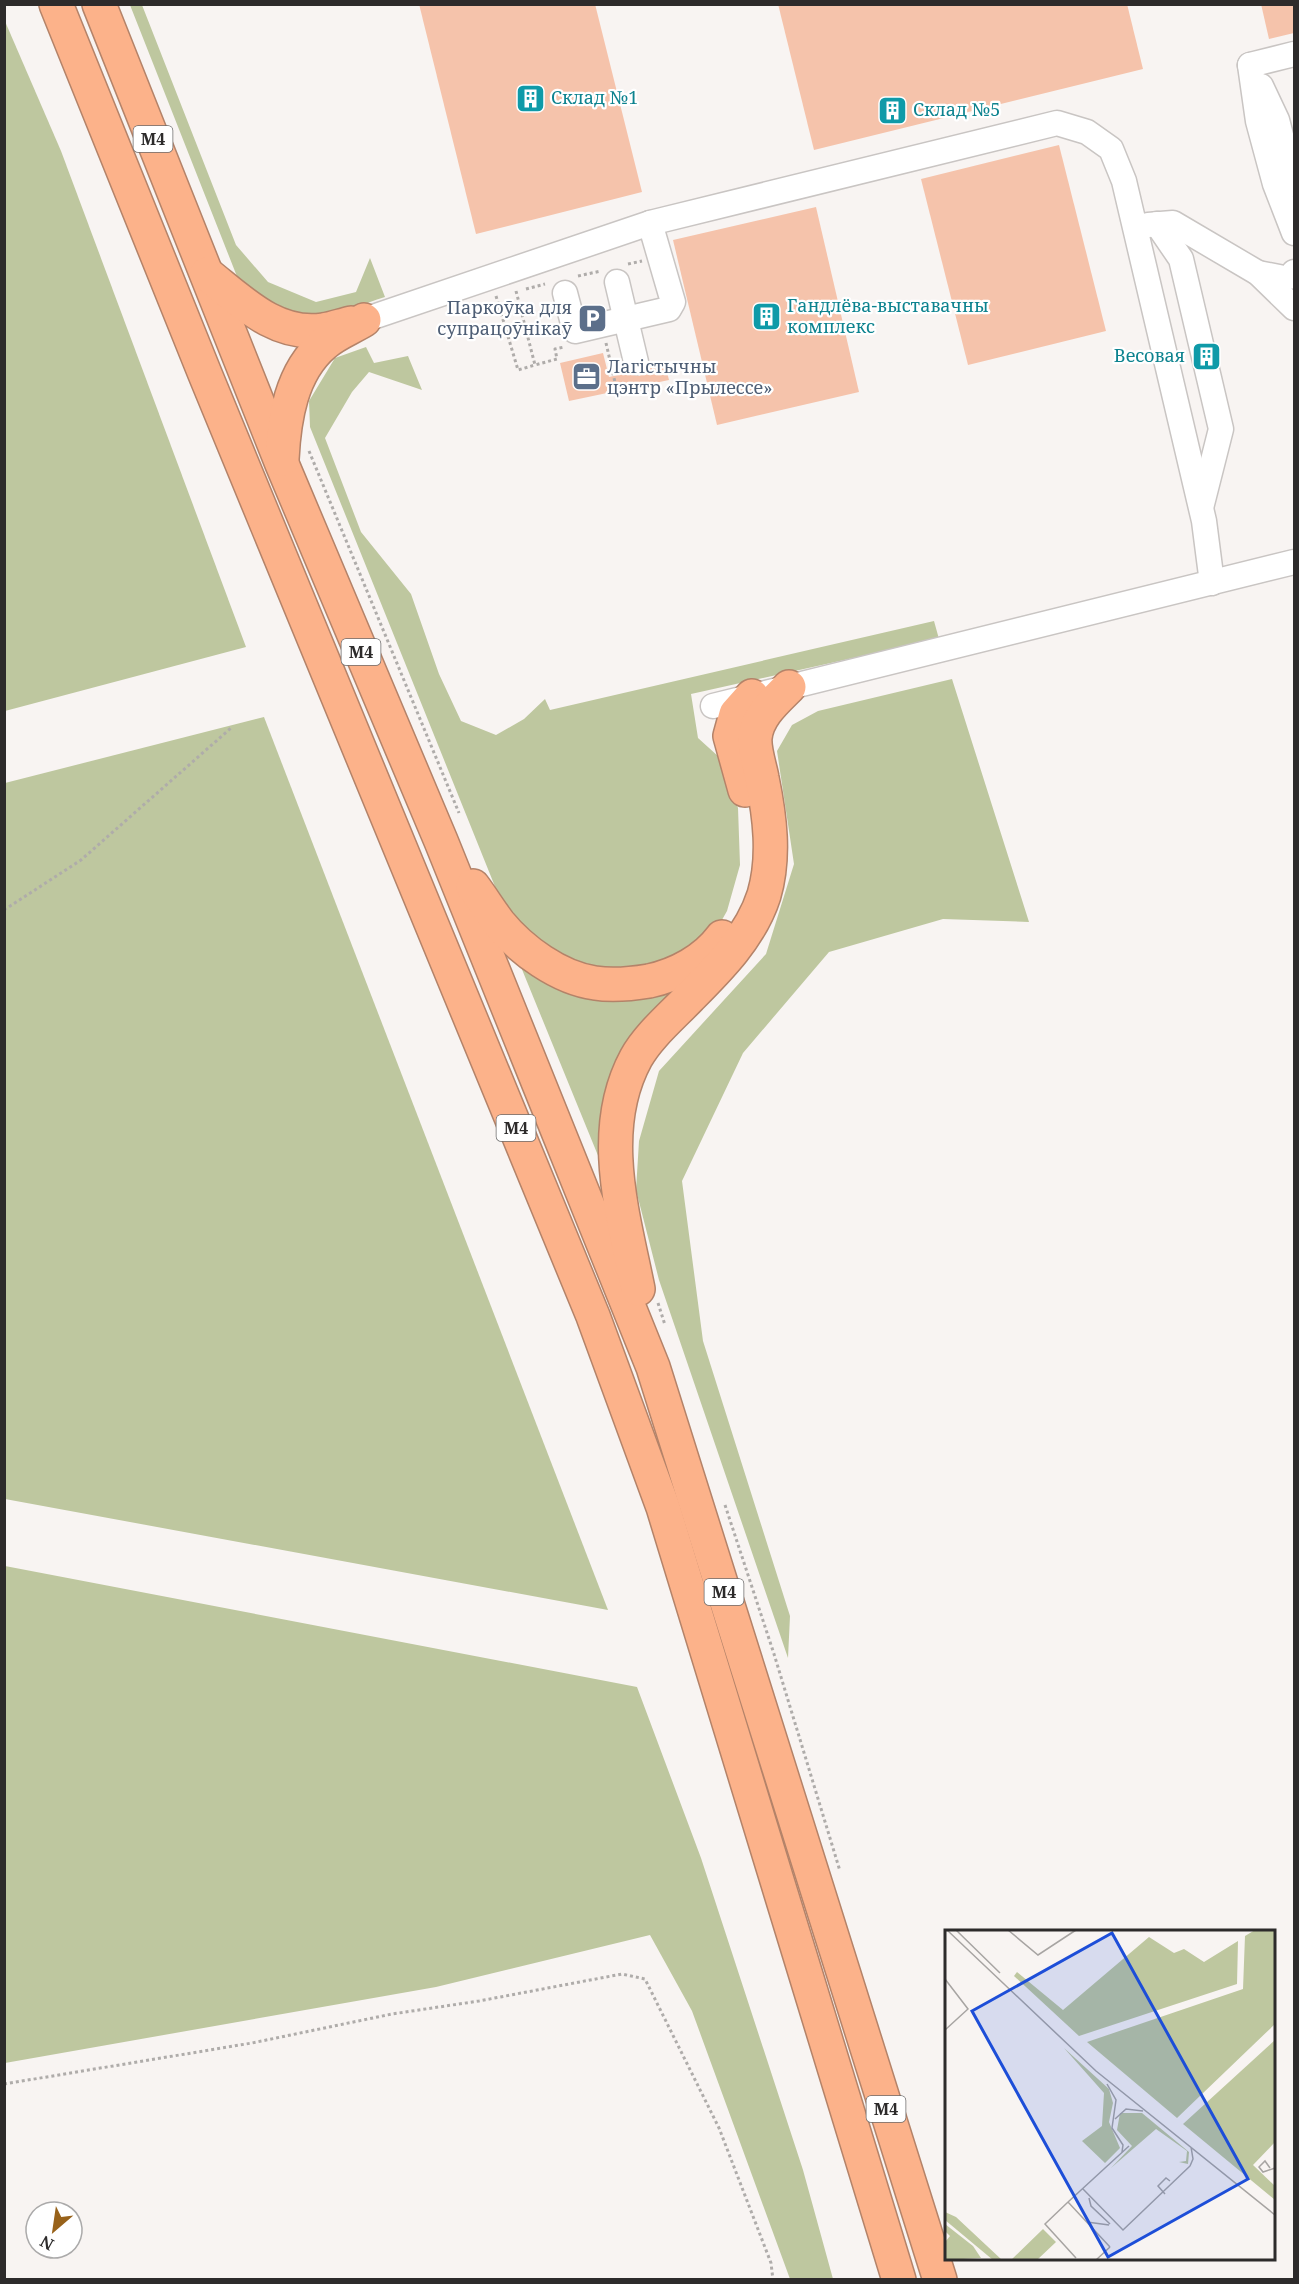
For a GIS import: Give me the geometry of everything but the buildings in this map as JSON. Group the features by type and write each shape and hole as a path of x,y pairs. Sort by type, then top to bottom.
{"highway":[{"name":"М4","path":"56,4 205,374 593,1316 663,1507 899,2280"},
{"name":"М4","path":"99,4 206,273 293,453 451,830 653,1367 940,2280"},
{"path":"206,273 256,313 278,325 301,330 322,330 364,320"},
{"path":"293,453 284,427 293,392 300,377 310,360 324,344 364,320"},
{"path":"653,1367 615,1165 616,1122 624,1083 637,1056 660,1028 717,970 737,945 753,921 763,896 770,866 770,838 767,802 755,739 766,710 789,687"},
{"path":"451,830 500,924 530,952 562,972 593,983 629,984 659,979 686,968 713,948 734,921 745,894 751,824 730,736 736,714 752,696"}],"lane":[{"path":"1250,65 1294,54"},
{"path":"1250,65 1277,120 1294,185"},
{"path":"1250,65 1258,121 1275,184 1294,233"},
{"path":"364,320 650,223 1057,123 1087,132 1111,149 1146,225 1201,508 1212,582"},
{"path":"565,293 575,331 669,309 673,302 650,223"},
{"path":"1146,225 1173,223 1258,273 1294,308"},
{"path":"1146,225 1181,259 1221,429 1201,508"},
{"path":"1258,273 1284,279 1293,276 1294,272"},
{"path":"617,282 636,362"},
{"path":"713,706 1294,562"}],"path":[{"path":"515,292 535,365"},
{"path":"486,299 497,296 518,370 557,359 555,349 565,347"},
{"path":"293,453 451,830"},
{"path":"4,910 81,860 231,728"},
{"path":"657,1299 668,1332"},
{"path":"723,1499 774,1654 843,1881"},
{"path":"4,2084 252,2043 393,2014 479,2001 622,1974 645,1979 719,2128 771,2263 773,2280"}],"green space":[{"path":"130,5 142,5 236,245 268,282 316,302 356,292 370,258 385,297 331,315 303,317 283,310 238,279"},
{"path":"4,19 61,151 246,647 5,711"},
{"path":"366,347 374,363 408,356 422,390 369,372 352,392 325,438 361,532 411,594 439,674 461,721 496,735 524,719 545,699 550,710 934,621 939,639 691,694 698,738 719,757 738,808 740,865 727,911 710,941 682,960 602,976 555,957 524,932 496,889 310,427 309,401 335,358"},
{"path":"952,679 1029,922 943,919 829,952 743,1053 682,1181 703,1341 790,1616 788,1658 659,1280 636,1190 639,1141 659,1071 766,954 794,864 777,751 792,725 818,711"},
{"path":"264,717 608,1610 5,1499 5,783"},
{"path":"703,963 606,1101 599,1158 521,967 555,986"},
{"path":"5,1566 637,1687 701,1858 803,2170 833,2279 790,2279 692,2011 650,1935 436,1987 5,2063"}],"place":[{"name":"Склад №1","path":"530,98"},
{"name":"Склад №5","path":"892,110"},
{"name":"Гандлёва-выставачны комплекс","path":"766,316"},
{"name":"Паркоўка для супрацоўнікаў","path":"593,318"},
{"name":"Весовая","path":"1206,356"},
{"name":"Лагістычны цэнтр «Прылессе»","path":"586,377"}]}
